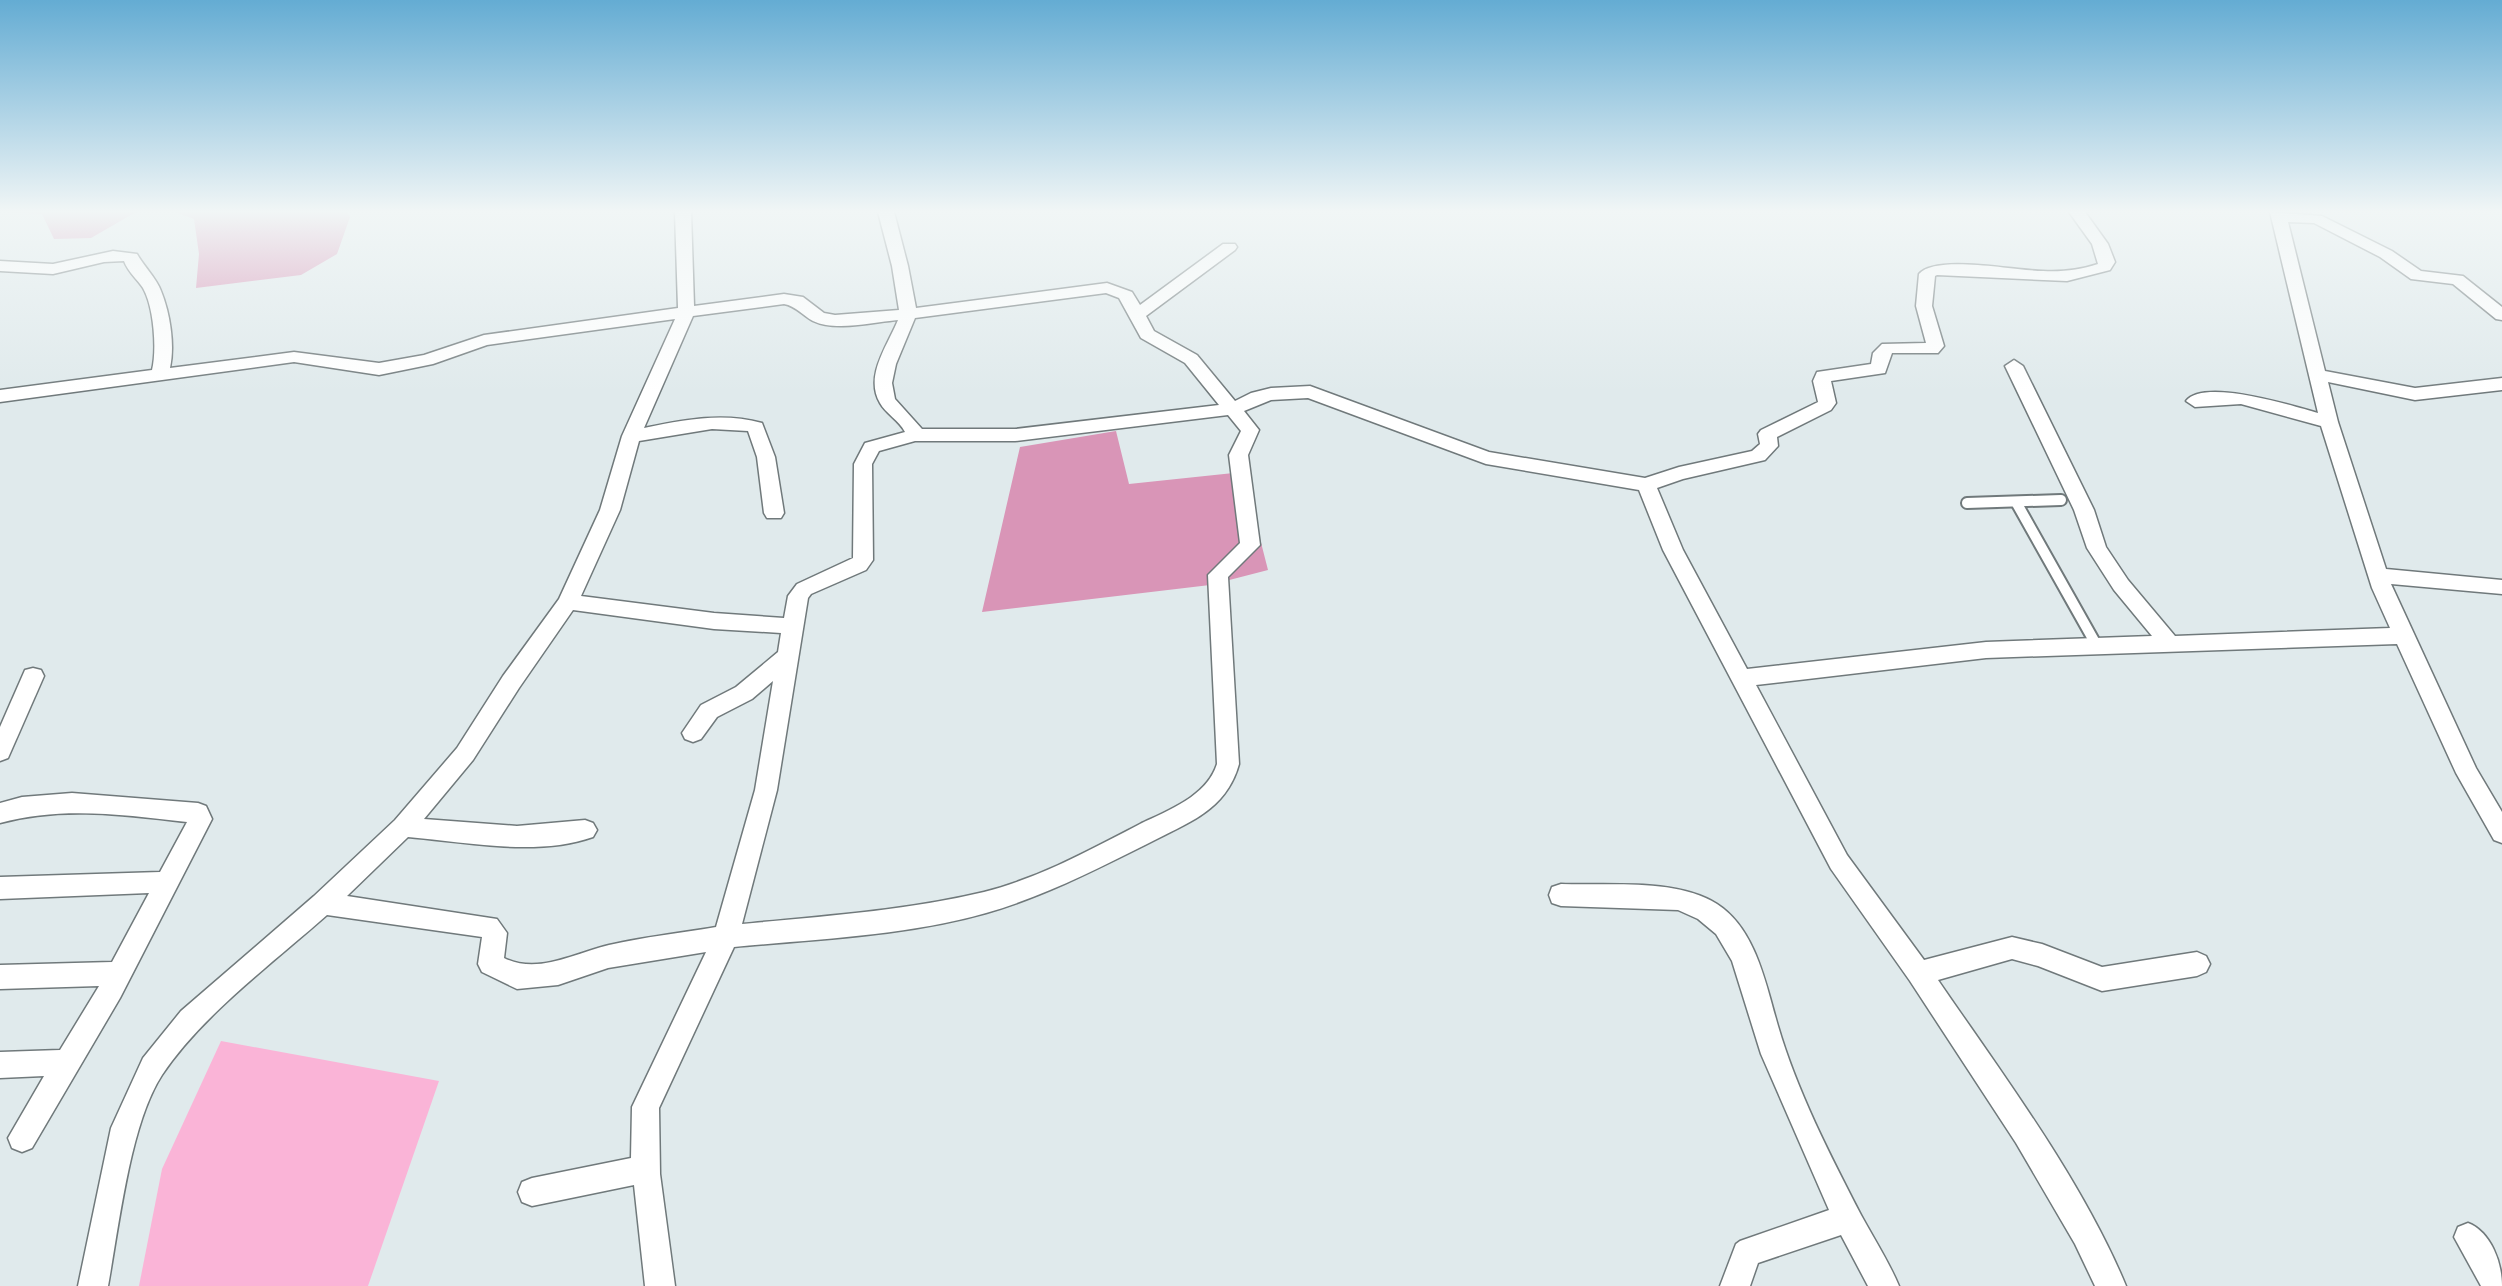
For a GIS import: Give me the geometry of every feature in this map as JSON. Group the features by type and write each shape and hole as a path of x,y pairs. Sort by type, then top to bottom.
{"street":[{"path":"139,272 153,290 163,336 160,374"},
{"path":"93,1286 125,1128 152,1067 190,1020 323,904 403,827 465,754 510,682 568,602 610,510 631,436 686,314 685,272"},
{"path":"900,272 908,314 885,369 884,392 894,410 913,426 915,435"},
{"path":"1138,314 1198,272"},
{"path":"660,1286 657,1239 644,1169 646,1107 726,936 766,790 797,598 802,590 859,565 863,560 863,464 872,447 915,435 1014,435 1233,409 1257,397 1310,392 1486,458 1565,474 1646,485 1679,473 1758,456 1769,446 1767,433 1825,406 1827,403 1823,376 1879,369 1882,353 1888,348 1932,349 1935,346 1924,306 1927,274 1930,272"},
{"path":"1982,272 2054,275 2085,272"},
{"path":"2293,272 2329,422 2382,588 2467,773 2502,833"},
{"path":"2411,272 2417,276 2457,279 2502,315"},
{"path":"0,396 294,357 379,369 427,360 484,340 792,299 828,320 908,314 1107,288 1126,295 1147,334 1191,359 1250,430 1239,449 1237,459 1247,507 1250,545 1218,575 1228,764 1223,781 1212,795 1175,818 1072,871 986,902 895,920 726,936 608,957 558,973 517,977 491,964 495,933 488,927 323,904"},
{"path":"2014,366 2084,510 2097,548 2121,585 2170,644"},
{"path":"2319,375 2415,394 2502,384"},
{"path":"2195,401 2241,398 2329,422"},
{"path":"631,436 714,424 747,424 756,427 766,457 774,513"},
{"path":"1646,485 1673,550 1839,862 1919,973 2026,1133 2085,1234 2111,1286"},
{"path":"2379,576 2502,587"},
{"path":"568,602 714,621 793,626"},
{"path":"1742,678 1986,650 2404,636"},
{"path":"693,733 709,711 744,693 788,656"},
{"path":"0,752 33,676"},
{"path":"0,813 16,807 84,803 198,813 199,824 118,974 22,1138"},
{"path":"403,827 528,837 585,830"},
{"path":"0,888 169,881"},
{"path":"1560,895 1678,899 1696,904 1721,922 1742,954 1765,1031 1808,1140 1846,1219 1884,1286"},
{"path":"1919,973 2012,948 2042,955 2102,979 2197,964"},
{"path":"0,977 118,974"},
{"path":"0,1065 68,1062"},
{"path":"532,1192 550,1186 644,1169"},
{"path":"1735,1286 1746,1254 1750,1251 1846,1219"},
{"path":"2468,1237 2498,1286"}],"lane":[{"path":"1967,503 2061,500"},
{"path":"2016,502 2097,646"}],"shaded area":[{"path":"197,272 306,272 301,275 196,288"},
{"path":"1116,431 1129,484 1243,472 1268,570 1210,585 982,612 1020,447"},
{"path":"221,1041 439,1081 368,1286 139,1286 162,1169"}]}
